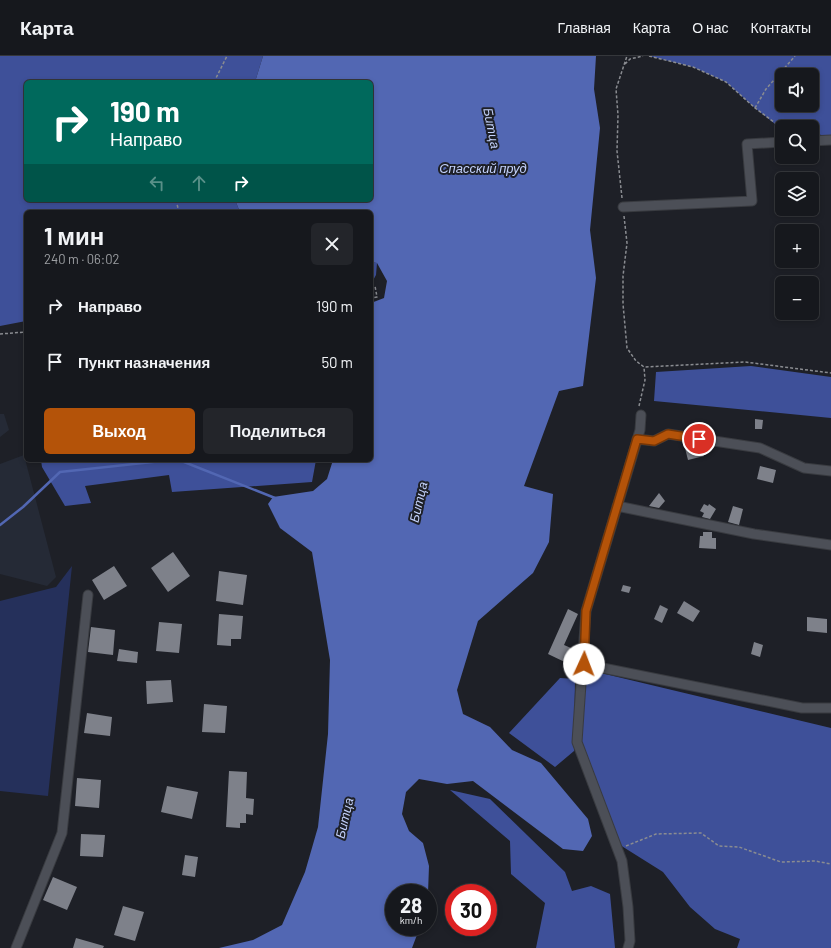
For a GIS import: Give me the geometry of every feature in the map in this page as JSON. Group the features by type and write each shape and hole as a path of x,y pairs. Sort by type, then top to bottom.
{"street":[{"path":"819,141 831,140"},
{"path":"623,207 752,201 747,144 775,142"},
{"path":"628,948 630,941 628,907 622,861 577,742 584,664 586,611 637,439 639,413"},
{"path":"637,439 654,441 668,434 760,448 804,468 831,471"},
{"path":"616,506 754,534 831,545"},
{"path":"16,948 62,833 88,595"},
{"path":"584,664 802,708 831,708"}],"path":[{"path":"215,80 227,56"},
{"path":"627,56 616,89 618,115 617,151 627,243 623,276 623,304 627,348 636,361 644,367 745,362 831,373"},
{"path":"624,65 630,59 643,56"},
{"path":"649,56 693,67 726,82 755,108 775,123"},
{"path":"755,108 766,89 796,56"},
{"path":"373,286 375,286 377,297 373,298"},
{"path":"0,334 24,332"},
{"path":"639,413 645,380 644,367"},
{"path":"617,850 656,834 701,833 719,846 739,847 781,862 816,861 831,864"}],"shaded area":[{"path":"0,56 263,56 256,80 24,80 24,202 236,202 239,210 24,210 24,321 0,326"},
{"path":"649,56 831,56 831,137 819,134 819,120 775,120 775,124 726,82 693,67"},
{"path":"373,262 377,263 376,275 373,280"},
{"path":"751,366 831,377 831,418 654,401 656,372"},
{"path":"0,414 4,414 9,430 0,437"},
{"path":"24,455 24,462 26,462 56,577 47,586 0,574 0,464"},
{"path":"41,462 316,462 312,482 172,492 169,475 85,486 91,503 65,506 42,467"},
{"path":"72,566 48,796 0,791 0,601 56,587"},
{"path":"580,668 831,728 831,948 737,948 740,939 715,929 690,907 663,872 620,845 578,737"},
{"path":"560,678 575,679 574,751 555,767 509,733"},
{"path":"450,790 490,799 565,872 572,891 591,886 610,894 615,948 536,948 545,903 511,874 510,841"}],"water":[{"name":"Спасский пруд","path":"263,56 596,56 594,89 600,128 590,230 596,278 583,386 559,391 524,486 553,494 549,542 533,573 478,621 457,690 463,714 490,727 512,750 541,763 588,819 592,836 583,851 563,849 473,781 447,784 419,779 406,792 402,814 409,831 423,843 429,866 428,884 385,884 385,936 417,936 412,948 219,948 253,940 282,925 305,872 318,827 328,734 330,660 312,552 280,528 268,504 273,497 313,491 327,479 332,462 373,462 373,302 384,298 387,281 377,263 373,262 373,210 239,210 236,202 373,202 373,80 256,80"}],"building":[{"path":"755,419 763,420 762,429 755,429"},
{"path":"697,445 698,449 702,448 704,456 688,460 685,448"},
{"path":"760,466 776,470 773,483 757,479"},
{"path":"659,493 665,501 659,508 649,506"},
{"path":"704,504 708,506 709,504 716,509 710,519 702,517 704,513 700,511"},
{"path":"733,506 743,509 739,525 728,522"},
{"path":"703,532 712,532 712,538 716,538 716,549 699,548 700,536 703,536"},
{"path":"173,552 190,576 168,592 151,568"},
{"path":"114,566 127,586 104,600 92,580"},
{"path":"219,571 247,575 243,605 216,601"},
{"path":"623,585 631,587 629,593 621,591"},
{"path":"684,601 700,611 693,622 677,613"},
{"path":"660,605 668,609 662,623 654,619"},
{"path":"568,609 578,614 564,645 571,648 568,654 571,665 548,654"},
{"path":"219,614 243,616 241,639 231,639 231,646 217,645"},
{"path":"807,617 827,619 827,633 807,631"},
{"path":"159,622 182,624 179,653 156,651"},
{"path":"91,627 115,630 113,655 88,652"},
{"path":"754,642 763,645 760,657 751,654"},
{"path":"119,649 138,652 137,663 117,661"},
{"path":"171,680 173,702 147,704 146,681"},
{"path":"204,704 227,706 225,733 202,732"},
{"path":"87,713 112,717 110,736 84,733"},
{"path":"229,771 247,772 246,798 254,799 253,815 246,814 246,823 240,823 240,828 226,827"},
{"path":"77,778 101,780 99,808 75,806"},
{"path":"167,786 198,792 192,819 161,812"},
{"path":"81,834 105,835 103,857 80,856"},
{"path":"185,855 198,857 195,877 182,875"},
{"path":"53,877 77,887 67,910 43,900"},
{"path":"123,906 144,912 135,941 114,935"},
{"path":"76,938 104,946 103,948 73,948"}],"waterway":[{"path":"0,525 23,507 60,472 152,462"},
{"path":"184,462 275,498"}],"route":[{"path":"584,664 586,611 637,439 654,441 668,434 699,439"}],"water label":[{"name":"Битца","path":"492,128"},
{"name":"Битца","path":"418,502"},
{"name":"Битца","path":"344,818"}]}
